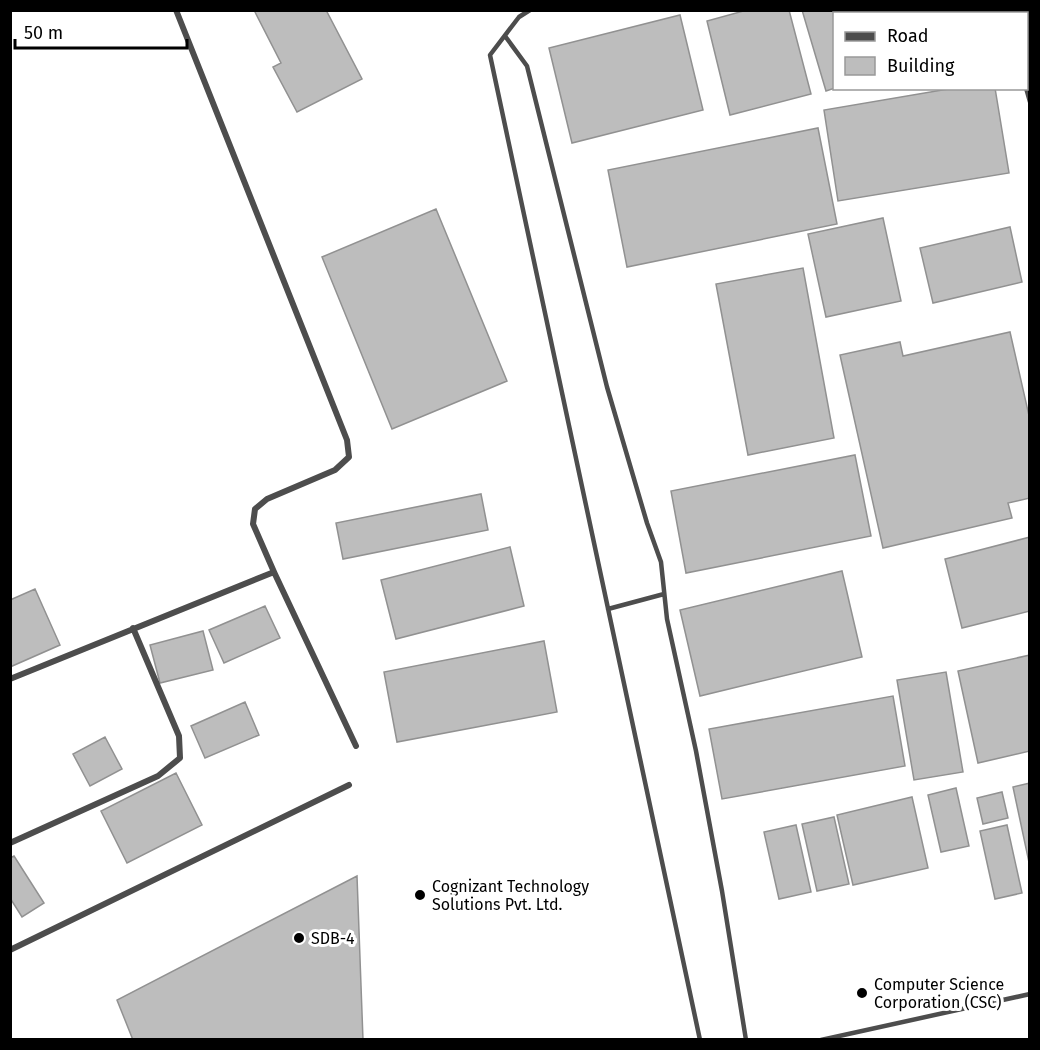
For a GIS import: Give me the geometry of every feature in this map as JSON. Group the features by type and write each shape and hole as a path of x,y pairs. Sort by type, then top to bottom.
{"street":[{"path":"177,10 347,440 349,457 335,470 267,499 255,509 253,524 273,572 356,746"},
{"path":"10,679 273,572"},
{"path":"10,843 158,776 180,758 179,736 134,628"},
{"path":"10,950 348,785"}],"lane":[{"path":"530,10 519,16 490,56 700,1040"},
{"path":"505,36 526,66 607,387 646,523 661,562 667,619 696,751 746,1040"},
{"path":"608,609 664,594"},
{"path":"821,1040 1029,994"}],"building":[{"path":"254,10 326,10 362,79 297,112 273,67 281,63"},
{"path":"747,10 789,10 811,94 730,115 707,21"},
{"path":"802,10 992,10 992,12 833,12 833,89 826,91"},
{"path":"680,15 703,110 572,143 549,48"},
{"path":"942,90 995,90 1009,173 838,201 824,110"},
{"path":"818,128 837,224 627,267 608,170"},
{"path":"436,209 507,381 392,429 322,257"},
{"path":"883,218 901,301 826,317 808,234"},
{"path":"1010,227 1022,282 933,303 920,248"},
{"path":"803,268 834,438 748,455 716,284"},
{"path":"1010,332 1030,420 1030,498 1008,503 1012,518 883,548 840,355 900,342 903,356"},
{"path":"855,455 871,536 686,573 671,491"},
{"path":"481,494 488,530 343,559 336,523"},
{"path":"1030,537 1030,611 962,628 945,559"},
{"path":"510,547 524,606 396,639 381,580"},
{"path":"842,571 862,657 700,696 680,610"},
{"path":"35,589 60,645 10,667 10,600"},
{"path":"265,606 280,638 224,663 209,630"},
{"path":"203,631 213,670 160,683 150,645"},
{"path":"544,641 557,712 397,742 384,672"},
{"path":"1030,655 1030,751 978,763 958,671"},
{"path":"946,672 963,772 914,780 897,680"},
{"path":"893,696 905,766 722,799 709,729"},
{"path":"245,702 259,735 205,758 191,726"},
{"path":"105,737 122,769 90,786 73,754"},
{"path":"176,773 202,825 127,863 101,811"},
{"path":"1030,783 1030,867 1013,787"},
{"path":"956,788 969,846 941,852 928,795"},
{"path":"1002,792 1008,818 983,824 977,798"},
{"path":"912,797 928,868 853,885 837,815"},
{"path":"834,817 849,884 817,891 802,824"},
{"path":"796,825 811,892 779,899 764,832"},
{"path":"1007,825 1022,893 995,899 980,831"},
{"path":"14,856 44,903 22,917 10,898 10,858"},
{"name":"SDB-4","path":"357,876 363,1040 133,1040 117,1000"}],"place":[{"name":"Cognizant Technology Solutions Pvt. Ltd.","path":"420,895"},
{"name":"SDB-4","path":"299,938"},
{"name":"Computer Science Corporation (CSC)","path":"862,993"}]}
